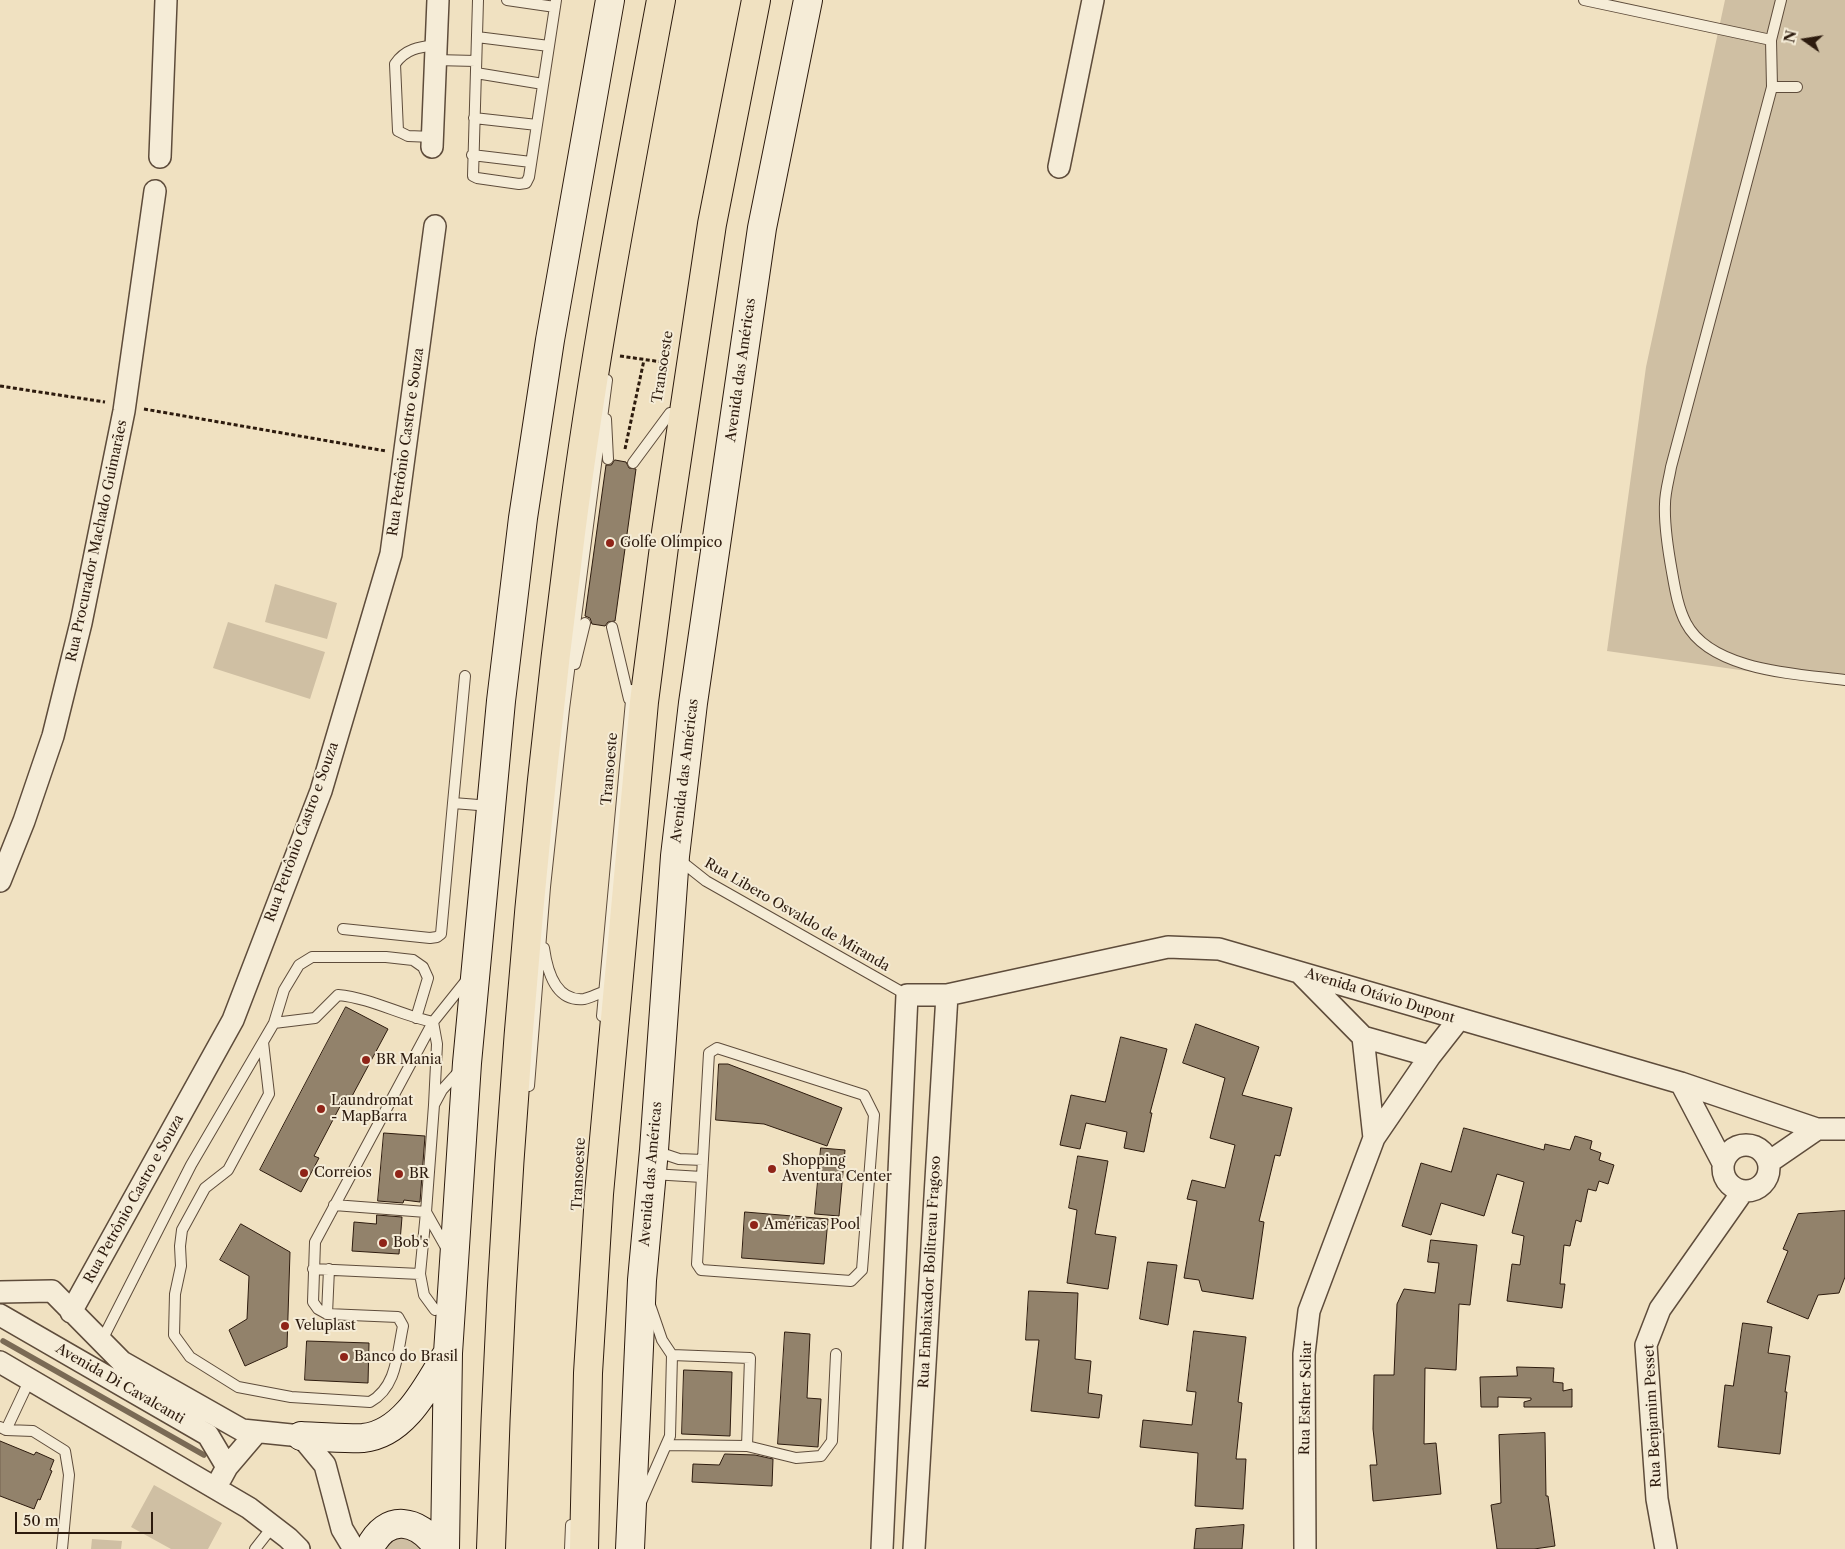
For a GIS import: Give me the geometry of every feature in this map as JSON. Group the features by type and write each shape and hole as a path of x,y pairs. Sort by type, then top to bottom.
{"highway":[{"path":"653,42 654,0"},
{"path":"491,1549 501,1274 519,1026 538,825 571,532 598,352 661,0"},
{"path":"584,1549 588,1374 599,1194 644,702 665,539 712,224 756,0"}],"main road":[{"path":"445,1549 448,1353 467,1063 492,806 523,518 553,323 610,0"},
{"name":"Avenida das Américas","path":"630,1537 642,1280 675,856 693,703 762,228 808,0"},
{"path":"301,1436 364,1438 383,1433 395,1425 422,1395 448,1353"},
{"path":"369,1549 382,1529 394,1524 411,1526 428,1534 439,1549"}],"street":[{"path":"160,157 166,0"},
{"path":"432,142 438,0"},
{"path":"1059,167 1093,0"},
{"name":"Rua Procurador Machado Guimarães","path":"0,881 24,821 53,736 81,623 125,405 155,191"},
{"name":"Rua Petrônio Castro e Souza","path":"71,1312 233,1020 321,790 391,554 434,226"},
{"name":"Avenida Otávio Dupont","path":"907,995 947,995 1168,948 1219,949 1681,1083 1817,1129 1845,1130"},
{"path":"1298,971 1363,1037 1430,1056"},
{"path":"907,995 882,1541 914,1540"},
{"name":"Rua Embaixador Bolitreau Fragoso","path":"914,1540 947,995"},
{"name":"Rua Esther Scliar","path":"1305,1549 1304,1354 1309,1311 1374,1138 1430,1056 1459,1019"},
{"name":"Rua Esther Scliar","path":"1363,1037 1374,1138"},
{"path":"1681,1083 1723,1163 1725,1178 1736,1189 1743,1191 1758,1188 1764,1183 1770,1170 1769,1162 1761,1149 1746,1144 1731,1149 1723,1163"},
{"path":"1769,1162 1817,1129"},
{"name":"Rua Benjamim Pesset","path":"1666,1549 1657,1499 1646,1345 1660,1309 1743,1191"},
{"name":"Avenida Di Cavalcanti","path":"0,1292 52,1292 122,1362 242,1430 256,1433 301,1436"},
{"name":"Avenida Di Cavalcanti","path":"0,1315 208,1435 227,1467"},
{"path":"0,1362 216,1488 284,1540"},
{"path":"216,1488 227,1467 256,1433"},
{"path":"301,1436 325,1465 342,1529 354,1549"}],"lane":[{"path":"478,0 472,155 473,176 519,184 526,183 531,162 556,3 507,0"},
{"path":"1584,0 1771,40"},
{"path":"1781,0 1771,40 1772,87 1671,466 1664,504 1668,549 1676,594 1686,624 1704,644 1733,660 1768,670 1845,680"},
{"path":"477,37 549,46"},
{"path":"432,142 408,136 398,131 395,64 401,55 408,52 436,52 476,61"},
{"path":"476,74 543,84"},
{"path":"1772,87 1797,87"},
{"path":"474,118 537,125"},
{"path":"472,155 531,162"},
{"path":"528,1096 564,709 608,370"},
{"path":"605,395 608,459"},
{"name":"Transoeste","path":"633,463 671,408 668,432"},
{"path":"564,709 585,623"},
{"path":"612,627 630,705"},
{"path":"343,929 430,938 441,934 465,676"},
{"name":"Transoeste","path":"601,1032 603,992 634,676"},
{"path":"454,803 492,806"},
{"name":"Rua Libero Osvaldo de Miranda","path":"675,856 706,881 907,995"},
{"path":"542,930 551,980 560,991 574,998 585,999 603,992"},
{"path":"101,1343 191,1165 274,1023 284,990 299,965 312,958 320,957 413,960 423,967 428,978 416,1018"},
{"path":"263,1042 269,1094 228,1170 205,1188 182,1230 180,1246 182,1266 175,1294 174,1335 180,1346 190,1357 238,1387 291,1397 370,1402 381,1396 392,1377 403,1326 402,1321 398,1317 327,1314 318,1309 313,1302 315,1242 433,1022 476,968"},
{"path":"274,1023 315,1018 338,995 360,997 416,1018 433,1022"},
{"path":"433,1022 437,1044 434,1105 420,1274 424,1295 435,1310"},
{"path":"717,1048 864,1096 874,1115 862,1270 850,1280 701,1270 697,1264 703,1160 709,1053 717,1048"},
{"path":"434,1105 442,1090 467,1063"},
{"name":"Transoeste","path":"575,1466 597,1091"},
{"path":"652,1162 679,1159 703,1160"},
{"path":"652,1162 702,1177"},
{"path":"334,1205 426,1212"},
{"path":"426,1212 454,1262"},
{"path":"313,1269 420,1274"},
{"path":"327,1314 329,1269"},
{"path":"630,1537 670,1436 672,1355 662,1340 642,1280"},
{"path":"501,1549 510,1340"},
{"path":"666,1445 747,1446 796,1458 821,1456 832,1441 836,1354"},
{"path":"672,1355 750,1358 747,1446"},
{"path":"30,1379 3,1429 33,1432 65,1451 69,1475 62,1549"},
{"path":"570,1549 572,1515"},
{"path":"255,1549 284,1540"}],"path":[{"path":"620,356 672,364"},
{"path":"624,452 644,360"},
{"path":"0,386 125,405 404,454"}],"shaded area":[{"path":"1725,0 1845,0 1845,685 1607,651 1646,367"},
{"path":"275,584 337,603 327,639 265,622"},
{"path":"228,622 325,652 310,699 213,668"},
{"path":"154,1485 222,1523 208,1549 171,1549 131,1527"},
{"path":"405,1535 422,1549 379,1549 381,1544"},
{"path":"92,1539 122,1541 121,1549 91,1549"}],"building":[{"name":"Golfe Olímpico","path":"615,460 626,462 629,468 636,469 615,621 608,622 605,626 592,624 590,618 585,616 606,465 611,465"},
{"path":"346,1007 388,1029 351,1098 346,1095 314,1156 319,1158 301,1192 260,1170"},
{"path":"1196,1024 1259,1047 1242,1095 1292,1108 1280,1156 1275,1155 1259,1221 1264,1222 1253,1299 1202,1291 1199,1280 1184,1278 1197,1201 1187,1199 1192,1180 1225,1188 1235,1145 1210,1138 1225,1078 1183,1063"},
{"path":"1121,1037 1167,1049 1150,1113 1152,1113 1144,1152 1124,1148 1127,1132 1086,1123 1080,1149 1060,1145 1071,1095 1105,1102"},
{"path":"719,1064 728,1064 842,1108 827,1146 764,1124 716,1120"},
{"path":"1464,1128 1544,1150 1545,1144 1570,1150 1575,1136 1592,1141 1590,1149 1601,1153 1599,1160 1614,1165 1608,1184 1599,1181 1596,1191 1588,1189 1581,1222 1576,1220 1570,1246 1564,1245 1560,1284 1565,1284 1562,1308 1507,1301 1512,1264 1520,1265 1524,1236 1512,1233 1524,1182 1497,1174 1484,1216 1441,1203 1431,1235 1402,1226 1421,1163 1451,1172"},
{"path":"384,1133 425,1136 420,1202 404,1200 403,1203 378,1201"},
{"path":"821,1148 845,1150 839,1216 815,1214"},
{"path":"1078,1156 1108,1161 1095,1234 1116,1237 1108,1289 1067,1283 1077,1210 1069,1208"},
{"path":"1845,1211 1845,1277 1839,1293 1818,1295 1808,1319 1767,1302 1788,1251 1783,1249 1798,1214"},
{"path":"745,1212 828,1219 824,1264 742,1258"},
{"path":"377,1215 402,1217 399,1254 352,1251 354,1222 376,1224"},
{"path":"241,1224 290,1252 287,1347 245,1366 229,1330 247,1319 249,1276 220,1260"},
{"path":"1431,1240 1477,1245 1470,1305 1459,1304 1456,1370 1425,1368 1424,1444 1436,1443 1441,1494 1373,1501 1370,1465 1377,1465 1373,1429 1374,1375 1394,1375 1397,1304 1404,1289 1435,1293 1439,1263 1428,1262"},
{"path":"1148,1262 1177,1265 1168,1325 1140,1319"},
{"path":"1029,1291 1078,1293 1075,1359 1091,1361 1088,1393 1102,1395 1099,1418 1031,1411 1039,1340 1026,1340"},
{"path":"1743,1323 1772,1327 1768,1353 1790,1356 1780,1454 1718,1447 1725,1385 1733,1386"},
{"path":"1194,1331 1246,1337 1238,1402 1242,1403 1236,1459 1246,1459 1243,1509 1195,1506 1198,1453 1140,1447 1143,1420 1192,1425 1196,1392 1187,1391"},
{"path":"785,1332 810,1334 807,1398 821,1399 818,1447 778,1444"},
{"path":"307,1341 369,1343 368,1383 305,1380"},
{"path":"1517,1367 1554,1368 1553,1382 1563,1383 1563,1391 1572,1389 1572,1407 1524,1407 1524,1402 1531,1400 1531,1398 1498,1397 1498,1407 1481,1407 1480,1377 1517,1376"},
{"path":"684,1370 732,1372 730,1436 682,1434"},
{"path":"1545,1433 1546,1496 1548,1496 1555,1546 1534,1549 1497,1549 1491,1505 1501,1503 1499,1435"},
{"path":"0,1441 34,1455 36,1452 54,1460 50,1470 52,1471 40,1500 38,1499 34,1509 0,1496"},
{"path":"725,1454 755,1455 773,1459 772,1486 692,1482 693,1464 719,1465"},
{"path":"1244,1525 1242,1549 1194,1549 1196,1529"}],"waterway":[{"path":"3,1341 204,1455"}],"place":[{"name":"Golfe Olímpico","path":"610,543"},
{"name":"BR Mania","path":"366,1060"},
{"name":"Laundromat - MapBarra","path":"321,1109"},
{"name":"Shopping Aventura Center","path":"772,1169"},
{"name":"Correios","path":"304,1173"},
{"name":"BR","path":"399,1174"},
{"name":"Américas Pool","path":"754,1225"},
{"name":"Bob's","path":"383,1243"},
{"name":"Veluplast","path":"285,1326"},
{"name":"Banco do Brasil","path":"344,1357"}]}
